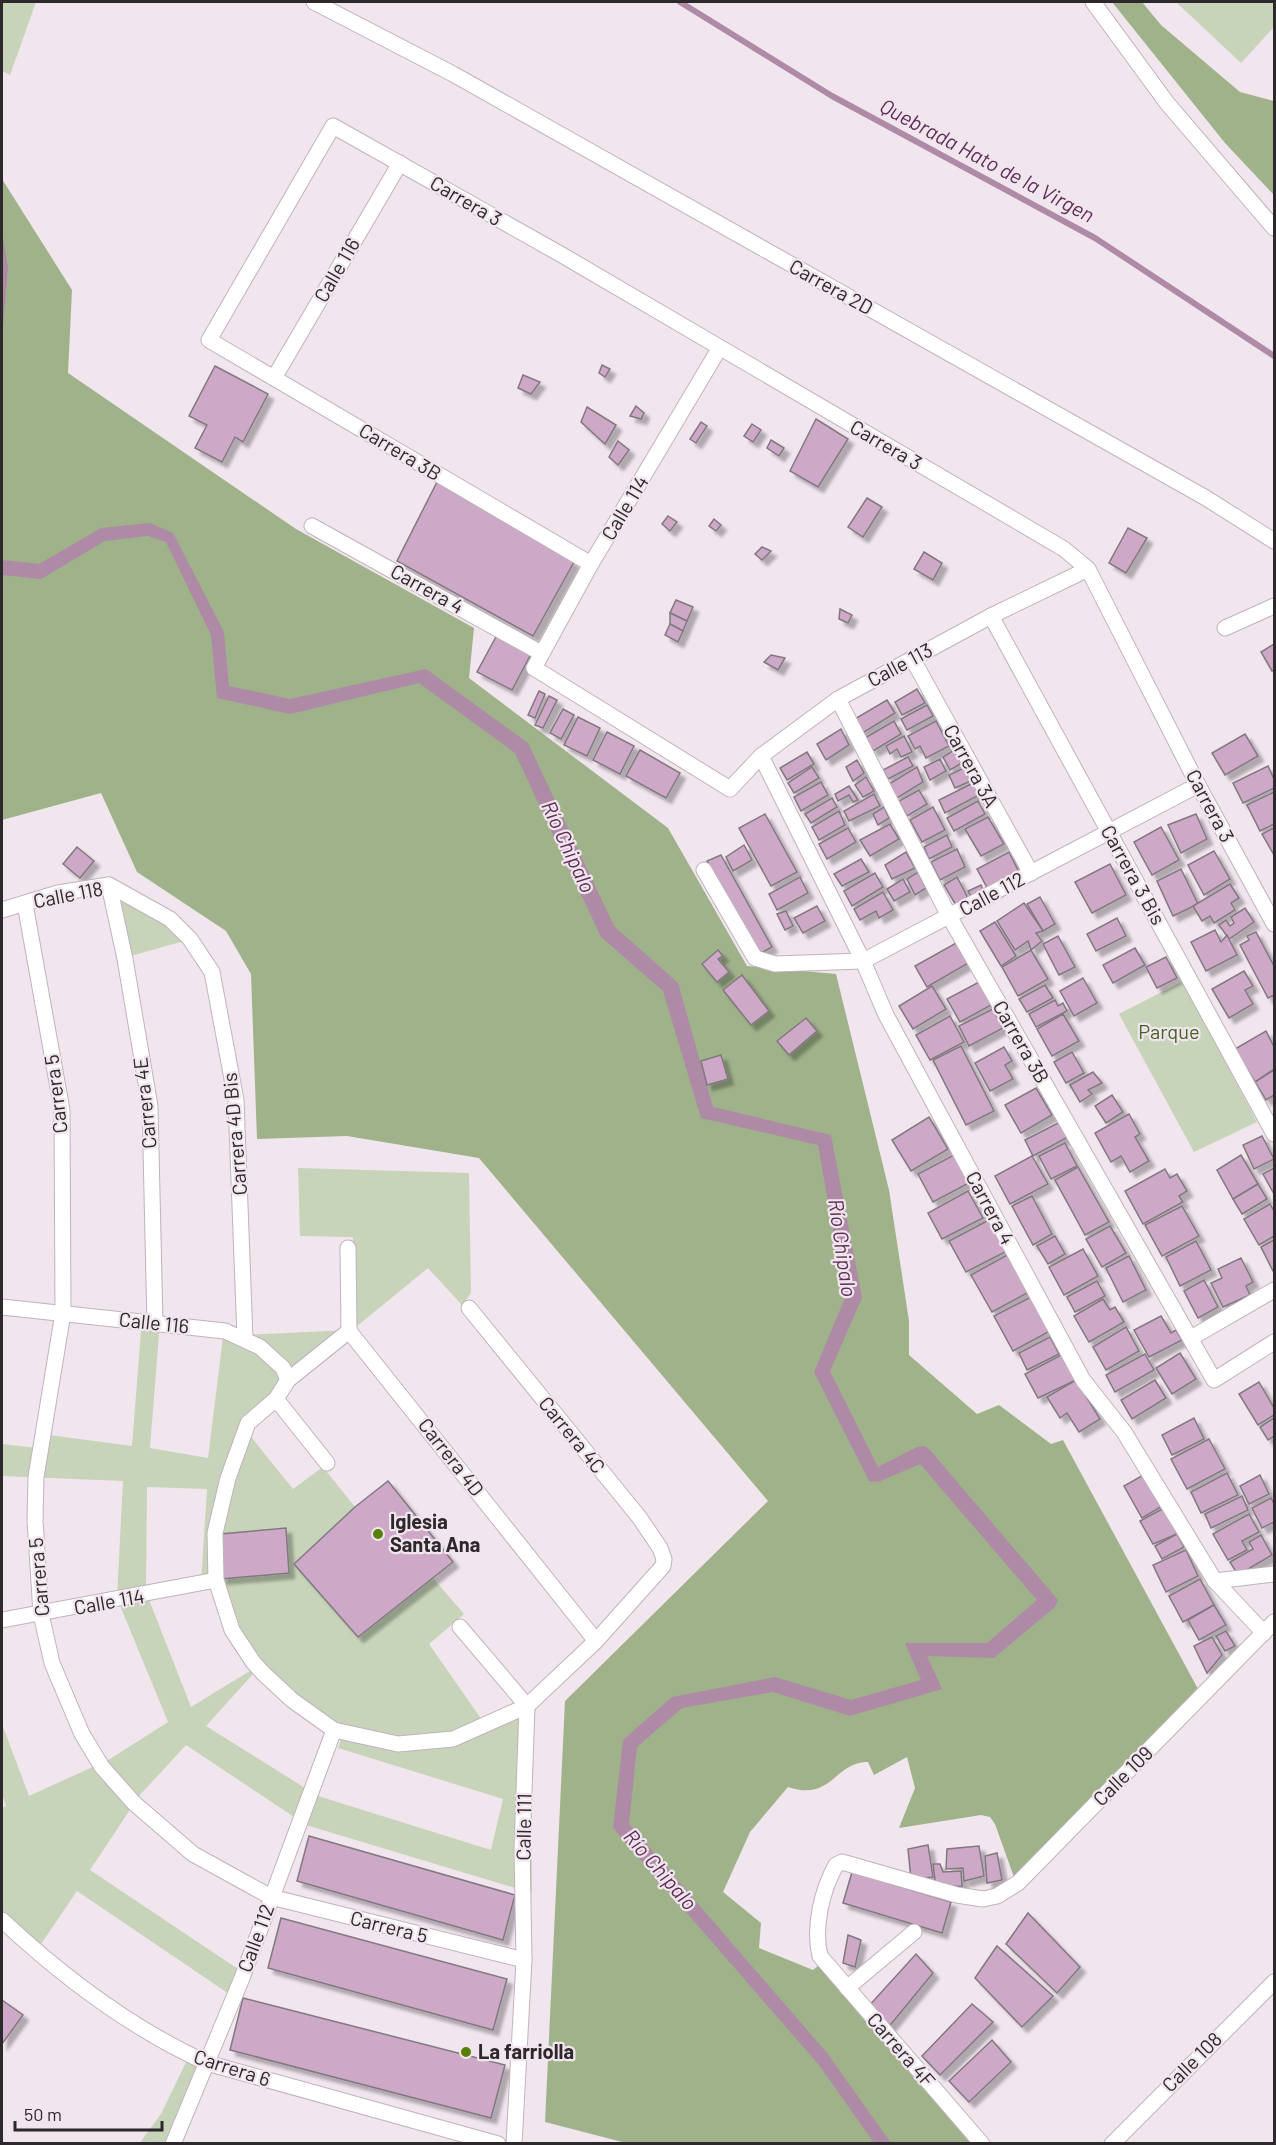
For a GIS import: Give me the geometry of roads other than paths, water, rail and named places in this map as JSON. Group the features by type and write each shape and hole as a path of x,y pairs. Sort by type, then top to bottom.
{"street":[{"name":"Carrera 2D","path":"314,2 453,74 1197,493 1275,541"},
{"path":"1093,2 1167,103 1275,228"},
{"name":"Carrera 3","path":"209,340 333,126 562,255 719,349 1034,531 1064,549 1088,569 1198,785 1275,924"},
{"name":"Calle 116","path":"274,378 400,163"},
{"name":"Carrera 3B","path":"209,340 591,564"},
{"name":"Calle 114","path":"719,349 591,564 534,668 730,789"},
{"name":"Carrera 4","path":"312,526 541,653"},
{"name":"Calle 113","path":"730,789 761,756 838,699 992,616 1088,569"},
{"path":"1226,628 1275,606"},
{"name":"Carrera 3 Bis","path":"992,616 1275,1134"},
{"name":"Carrera 3A","path":"912,658 1030,873"},
{"name":"Carrera 3B","path":"838,699 949,916 1214,1380 1275,1342"},
{"name":"Carrera 4","path":"761,756 863,961 886,1016 1083,1380 1124,1432 1215,1581 1269,1627"},
{"name":"Calle 112","path":"704,870 755,958 775,964 863,961 1198,785"},
{"name":"Calle 118","path":"2,910 58,893 109,885 170,919 190,939"},
{"name":"Carrera 4E","path":"109,885 125,959 150,1106 154,1324"},
{"name":"Carrera 5","path":"25,903 62,1110 63,1313 36,1477 35,1520 40,1614 52,1663 82,1734 102,1767 134,1803 193,1854 271,1897 524,1960"},
{"name":"Carrera 4D Bis","path":"190,939 213,972 236,1100 245,1338"},
{"path":"348,1248 349,1331 288,1380 276,1398 248,1423 228,1478 215,1533 216,1581 232,1630 253,1662 292,1700 334,1730 398,1744 453,1739 527,1707 596,1641"},
{"path":"1191,1338 1275,1290"},
{"name":"Calle 116","path":"2,1307 225,1331 261,1347 284,1368 288,1380"},
{"name":"Carrera 4C","path":"469,1308 639,1517 660,1548 663,1566 596,1641"},
{"name":"Carrera 4D","path":"349,1331 596,1641"},
{"path":"276,1398 327,1463"},
{"path":"1215,1581 1275,1574"},
{"name":"Calle 114","path":"2,1620 216,1581"},
{"path":"460,1627 527,1707"},
{"name":"Calle 109","path":"820,1956 816,1940 825,1890 838,1864 842,1862 957,1895 990,1898 1018,1883 1269,1627"},
{"name":"Calle 111","path":"514,2144 524,1960 522,1849 527,1707"},
{"name":"Calle 112","path":"173,2144 207,2063 334,1730"},
{"name":"Carrera 6","path":"2,1920 37,1952 107,2007 207,2063 498,2144"},
{"path":"847,1988 914,1932"},
{"name":"Carrera 4F","path":"820,1956 982,2144"},
{"name":"Calle 108","path":"1112,2144 1275,1982"}],"water":[{"path":"2,231 8,267 2,340"},
{"name":"Río Chipalo","path":"150,523 173,533 224,632 229,686 290,699 426,669 528,743 614,926 678,983 713,1107 831,1135 862,1298 830,1371 878,1467 917,1447 924,1446 929,1449 1058,1600 1055,1607 994,1658 927,1656 942,1689 850,1716 773,1692 682,1708 637,1747 629,1824 827,2053 891,2143 874,2143 819,2065 613,1828 623,1740 672,1697 775,1677 851,1700 921,1680 905,1643 987,1643 1037,1600 920,1464 878,1482 869,1481 814,1372 845,1298 818,1145 701,1118 663,991 601,937 515,753 419,683 290,714 217,698 211,635 166,542 148,536 105,541 41,579 2,575 2,560 39,564 101,528"}],"waterway":[{"name":"Quebrada Hato de la Virgen","path":"680,2 832,96 1095,238 1274,356"}],"place":[{"name":"Iglesia Santa Ana","path":"378,1534"},
{"name":"La farriolla","path":"466,2052"}],"park label":[{"name":"Parque","path":"1169,1032"}]}
